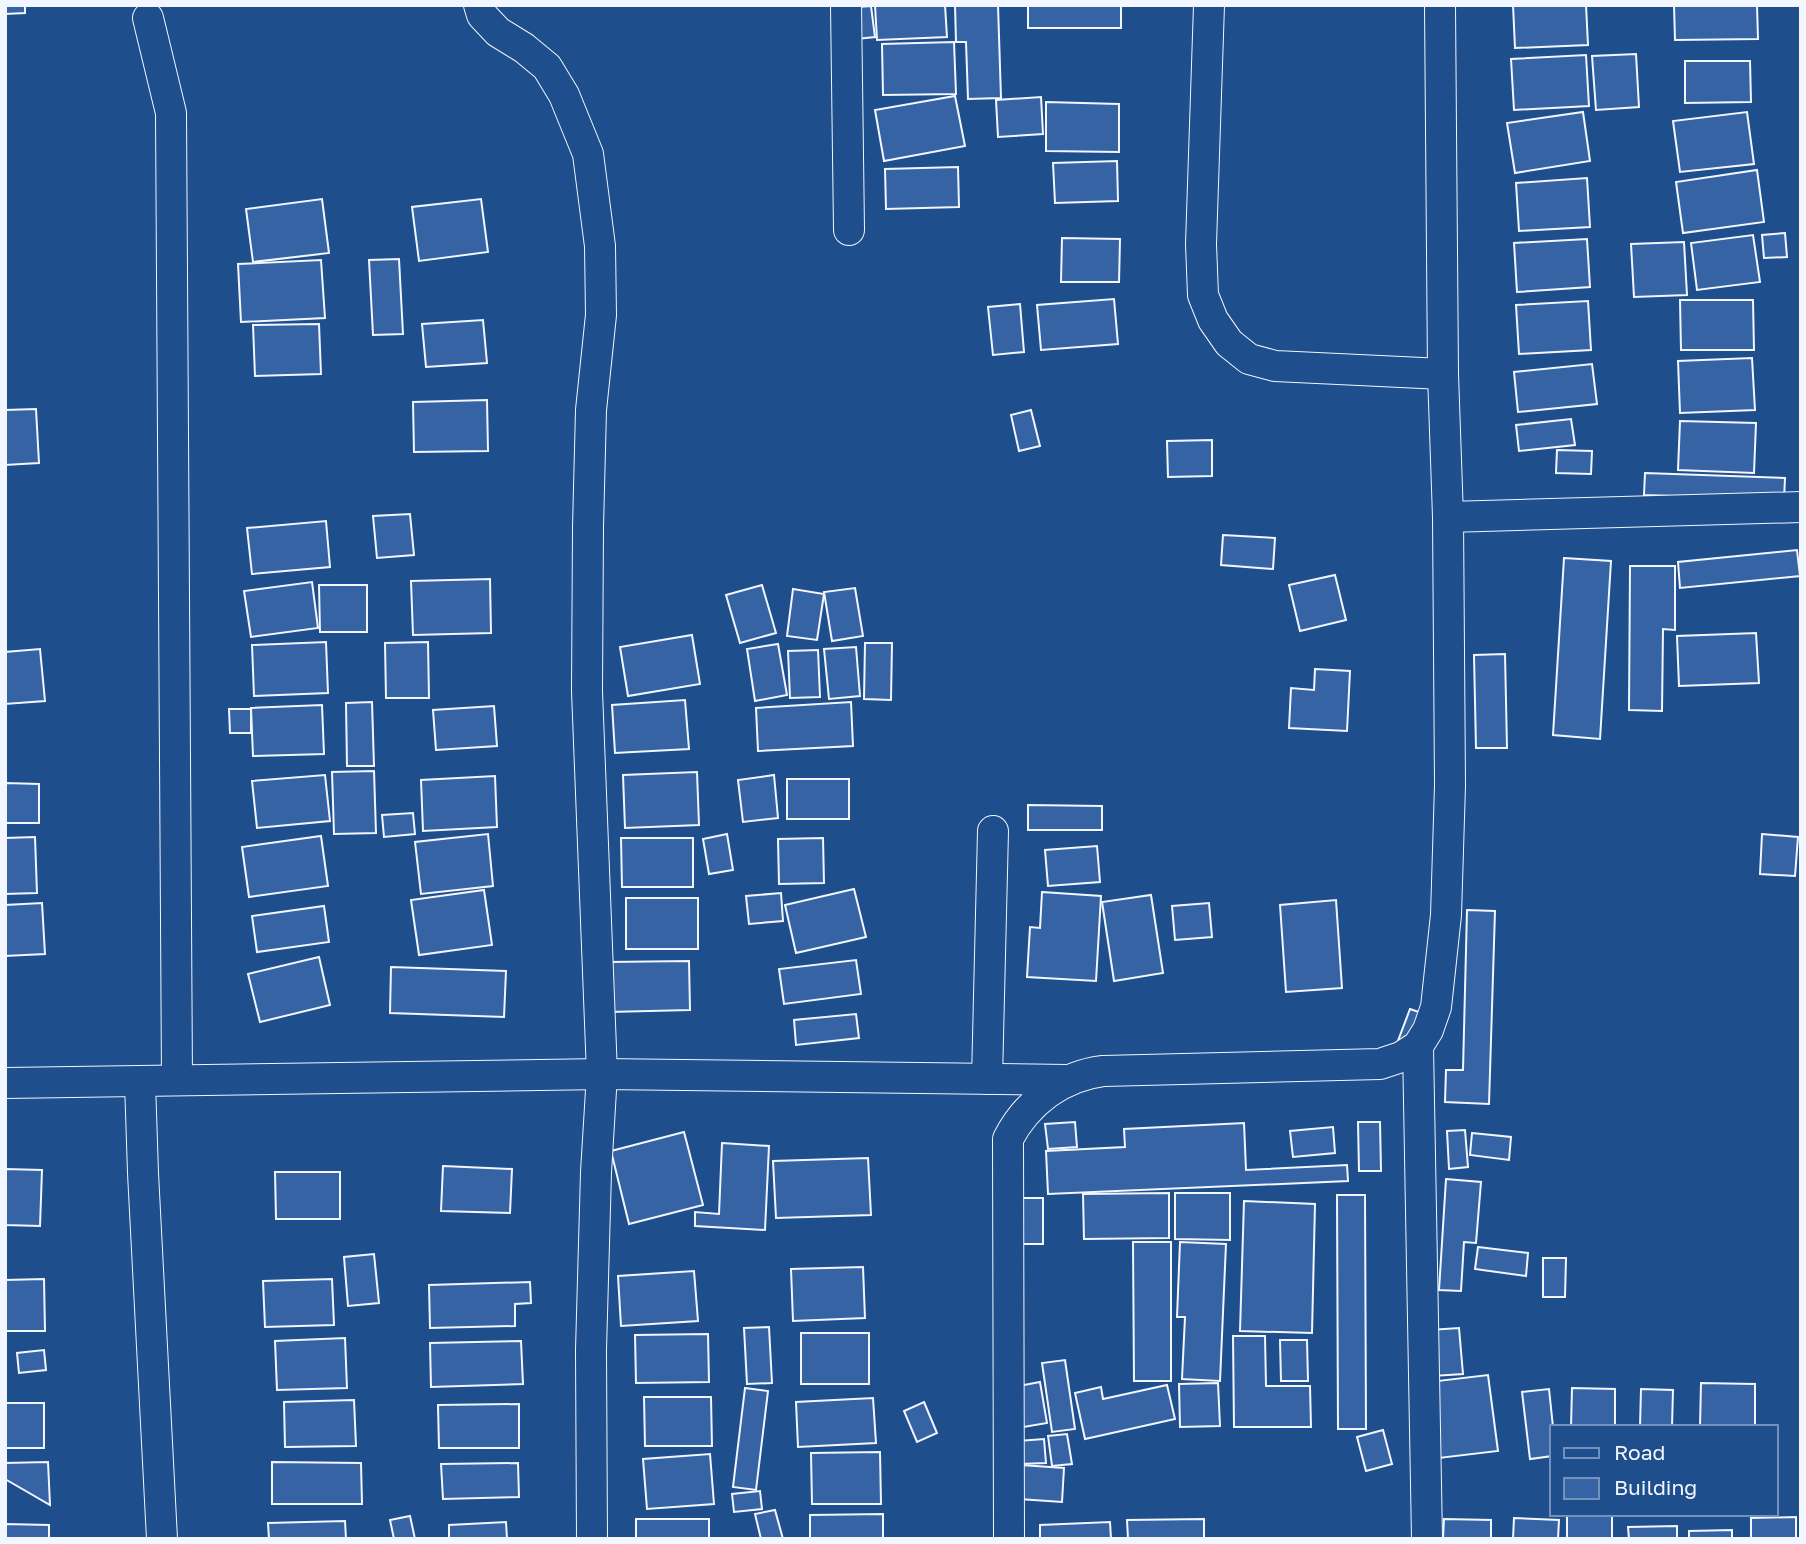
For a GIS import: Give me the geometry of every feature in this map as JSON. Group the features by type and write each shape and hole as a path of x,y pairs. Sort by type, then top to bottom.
{"street":[{"path":"479,5 482,15 498,32 547,67 564,95 588,154 600,246 601,315 591,410 587,691 602,1074 591,1350 593,1539"},
{"path":"846,5 849,230"},
{"path":"1209,5 1201,244 1203,295 1213,320 1230,343 1249,359 1275,366 1443,374"},
{"path":"1009,1539 1008,1139 1016,1123 1050,1091 1086,1073 1380,1063 1401,1057 1418,1046 1428,1030 1436,1007 1446,915 1450,785 1440,5"},
{"path":"148,18 171,113 177,1080"},
{"path":"1448,517 1801,507"},
{"path":"987,1079 993,831"},
{"path":"1418,1046 1427,1539"},
{"path":"5,1083 602,1074 1068,1080"},
{"path":"140,1082 162,1539"}],"building":[{"path":"5,5 25,5 25,13 5,14"},
{"path":"875,5 945,5 947,37 877,40"},
{"path":"955,5 998,5 1001,98 968,99 966,42 956,42"},
{"path":"1028,5 1121,5 1121,28 1028,28"},
{"path":"1513,5 1586,5 1588,45 1515,48"},
{"path":"1674,5 1757,5 1758,39 1675,40"},
{"path":"871,6 875,37 847,40 844,8"},
{"path":"954,42 956,94 883,95 882,44"},
{"path":"1636,54 1639,107 1596,110 1592,56"},
{"path":"1586,55 1589,106 1514,110 1511,59"},
{"path":"1685,61 1750,61 1751,102 1685,103"},
{"path":"955,96 965,146 884,161 875,110"},
{"path":"1041,97 1043,134 998,137 996,100"},
{"path":"1046,102 1119,104 1119,152 1046,151"},
{"path":"1583,112 1590,161 1515,173 1507,123"},
{"path":"1747,112 1754,164 1680,172 1673,121"},
{"path":"1117,161 1118,201 1055,203 1053,163"},
{"path":"958,167 959,207 886,209 885,169"},
{"path":"1757,170 1764,222 1683,233 1676,182"},
{"path":"1587,178 1590,227 1519,231 1516,183"},
{"path":"322,199 329,253 253,262 246,209"},
{"path":"481,199 488,252 419,261 412,207"},
{"path":"1785,233 1787,257 1764,258 1762,235"},
{"path":"1753,235 1760,282 1697,290 1691,243"},
{"path":"1062,238 1120,239 1119,282 1061,282"},
{"path":"1587,239 1590,287 1517,292 1514,243"},
{"path":"1684,242 1687,295 1634,297 1631,244"},
{"path":"399,259 403,334 373,335 369,260"},
{"path":"321,260 325,318 241,322 238,264"},
{"path":"1114,299 1118,344 1041,350 1037,305"},
{"path":"1680,300 1753,300 1754,350 1681,350"},
{"path":"1588,301 1591,350 1519,354 1516,305"},
{"path":"1020,304 1024,352 993,355 988,307"},
{"path":"483,320 487,363 426,367 422,324"},
{"path":"319,324 321,374 255,376 253,325"},
{"path":"1752,358 1755,410 1680,413 1678,361"},
{"path":"1592,364 1597,404 1518,412 1514,372"},
{"path":"487,400 488,451 414,452 413,402"},
{"path":"36,409 39,463 5,465 5,410"},
{"path":"1031,410 1040,446 1019,451 1011,415"},
{"path":"1571,419 1575,445 1519,451 1516,425"},
{"path":"1680,421 1756,423 1754,473 1678,470"},
{"path":"1212,440 1212,476 1168,477 1167,441"},
{"path":"1557,450 1592,451 1591,474 1556,473"},
{"path":"1645,473 1785,478 1784,500 1644,495"},
{"path":"410,514 414,555 377,558 373,516"},
{"path":"326,521 330,567 252,574 247,528"},
{"path":"1223,535 1275,538 1273,569 1221,565"},
{"path":"1797,550 1800,576 1680,588 1678,562"},
{"path":"1564,558 1611,561 1600,739 1553,735"},
{"path":"1630,566 1675,566 1675,630 1663,629 1662,711 1629,710"},
{"path":"1335,575 1346,620 1300,631 1289,585"},
{"path":"490,579 491,633 413,635 411,581"},
{"path":"312,582 318,628 251,637 244,591"},
{"path":"319,585 367,585 367,632 320,632"},
{"path":"762,585 776,633 740,643 726,595"},
{"path":"855,588 863,636 832,641 824,592"},
{"path":"793,589 824,594 817,640 787,636"},
{"path":"1756,633 1759,683 1679,686 1677,636"},
{"path":"692,635 700,684 628,696 620,647"},
{"path":"326,642 328,693 254,696 252,645"},
{"path":"428,642 429,698 386,698 385,643"},
{"path":"865,643 892,643 891,700 864,699"},
{"path":"778,644 787,695 755,701 747,649"},
{"path":"856,647 860,696 829,699 824,649"},
{"path":"40,649 45,701 5,704 5,652"},
{"path":"818,650 820,697 790,698 788,651"},
{"path":"1505,654 1507,748 1476,748 1474,655"},
{"path":"1315,669 1350,671 1347,731 1289,728 1291,688 1314,690"},
{"path":"685,700 689,749 615,753 612,705"},
{"path":"372,702 374,766 347,766 346,703"},
{"path":"851,702 853,746 758,751 756,708"},
{"path":"322,705 324,754 253,756 251,708"},
{"path":"494,706 497,746 436,750 433,710"},
{"path":"229,709 251,709 251,733 230,733"},
{"path":"374,771 376,833 334,834 332,772"},
{"path":"697,772 699,825 625,828 623,775"},
{"path":"325,775 330,821 257,828 252,781"},
{"path":"774,775 778,818 743,822 738,780"},
{"path":"495,776 497,827 423,831 421,780"},
{"path":"787,779 849,779 849,819 787,819"},
{"path":"5,783 39,784 39,823 5,823"},
{"path":"1028,805 1102,806 1102,830 1028,830"},
{"path":"413,813 415,834 384,837 382,815"},
{"path":"488,834 493,886 421,894 415,842"},
{"path":"727,834 733,870 709,874 703,839"},
{"path":"1762,834 1798,837 1795,876 1760,874"},
{"path":"321,836 328,886 249,897 242,847"},
{"path":"35,837 37,893 5,894 5,838"},
{"path":"621,838 693,838 693,887 622,887"},
{"path":"823,838 824,883 779,884 778,839"},
{"path":"1097,846 1100,882 1048,886 1045,850"},
{"path":"854,889 866,937 796,953 785,905"},
{"path":"484,890 492,945 419,955 411,900"},
{"path":"1042,892 1101,896 1096,981 1027,977 1030,927 1040,928"},
{"path":"781,893 783,921 749,924 746,896"},
{"path":"1151,895 1163,973 1114,981 1102,902"},
{"path":"626,898 698,898 698,949 626,949"},
{"path":"1336,900 1342,988 1286,992 1280,905"},
{"path":"42,903 45,954 5,956 5,905"},
{"path":"1209,903 1212,937 1175,940 1172,906"},
{"path":"324,906 329,942 257,952 252,916"},
{"path":"1467,910 1495,911 1489,1104 1445,1102 1446,1070 1463,1070"},
{"path":"319,957 330,1005 260,1022 248,974"},
{"path":"856,960 861,994 784,1004 779,969"},
{"path":"689,961 690,1010 609,1012 608,962"},
{"path":"391,967 506,971 504,1017 390,1013"},
{"path":"1410,1009 1422,1013 1405,1059 1393,1054"},
{"path":"856,1014 859,1038 796,1045 794,1020"},
{"path":"1075,1122 1077,1147 1048,1149 1045,1124"},
{"path":"1358,1122 1380,1122 1381,1171 1359,1171"},
{"path":"1244,1123 1246,1170 1347,1165 1348,1181 1048,1194 1046,1151 1125,1147 1124,1129"},
{"path":"1333,1127 1335,1153 1293,1157 1290,1131"},
{"path":"1465,1130 1468,1167 1449,1169 1447,1131"},
{"path":"684,1132 703,1205 629,1224 611,1151"},
{"path":"1472,1133 1511,1137 1509,1160 1470,1155"},
{"path":"722,1143 769,1146 765,1230 695,1226 695,1212 719,1214"},
{"path":"868,1158 871,1215 776,1218 773,1161"},
{"path":"443,1166 512,1169 510,1213 441,1211"},
{"path":"5,1169 42,1170 40,1226 5,1225"},
{"path":"275,1172 340,1172 340,1219 276,1219"},
{"path":"1446,1179 1481,1182 1476,1243 1464,1242 1461,1291 1439,1290"},
{"path":"1169,1193 1169,1238 1084,1239 1083,1194"},
{"path":"1175,1193 1230,1193 1230,1240 1175,1239"},
{"path":"1337,1195 1365,1195 1366,1429 1338,1429"},
{"path":"1004,1198 1043,1198 1043,1244 1004,1244"},
{"path":"1244,1201 1315,1204 1312,1333 1240,1331"},
{"path":"1133,1242 1171,1242 1171,1381 1134,1381"},
{"path":"1180,1242 1226,1244 1220,1381 1182,1379 1185,1317 1177,1317"},
{"path":"1478,1247 1528,1253 1526,1276 1475,1269"},
{"path":"374,1254 379,1303 348,1306 344,1257"},
{"path":"1543,1258 1566,1258 1565,1297 1543,1297"},
{"path":"863,1267 865,1318 793,1321 791,1269"},
{"path":"694,1271 698,1321 621,1326 618,1276"},
{"path":"44,1279 45,1331 5,1331 5,1280"},
{"path":"332,1279 334,1325 265,1327 263,1281"},
{"path":"530,1282 531,1303 515,1304 515,1326 430,1328 429,1285"},
{"path":"769,1327 772,1383 747,1384 744,1328"},
{"path":"1459,1328 1463,1374 1433,1376 1430,1330"},
{"path":"801,1333 869,1333 869,1384 801,1384"},
{"path":"708,1334 709,1382 636,1383 635,1335"},
{"path":"1233,1336 1265,1336 1266,1386 1310,1386 1311,1427 1234,1427"},
{"path":"345,1338 347,1388 277,1390 275,1341"},
{"path":"1280,1340 1307,1340 1308,1381 1281,1381"},
{"path":"521,1341 523,1384 431,1387 430,1343"},
{"path":"44,1350 46,1370 19,1373 17,1353"},
{"path":"1065,1360 1075,1429 1052,1432 1042,1363"},
{"path":"1488,1375 1498,1451 1439,1458 1429,1382"},
{"path":"1040,1382 1047,1423 1011,1429 1003,1389"},
{"path":"1218,1383 1220,1426 1180,1427 1179,1384"},
{"path":"1701,1383 1755,1384 1755,1425 1700,1425"},
{"path":"1167,1385 1175,1419 1085,1439 1075,1393 1101,1387 1103,1399"},
{"path":"745,1388 768,1391 756,1490 733,1487"},
{"path":"1572,1388 1615,1389 1615,1425 1571,1425"},
{"path":"1549,1389 1553,1425 1550,1425 1550,1456 1530,1459 1522,1392"},
{"path":"1641,1389 1673,1390 1672,1425 1640,1425"},
{"path":"644,1397 711,1397 712,1446 645,1446"},
{"path":"873,1398 876,1443 798,1447 796,1402"},
{"path":"354,1400 356,1446 285,1447 284,1402"},
{"path":"924,1402 937,1433 917,1442 904,1411"},
{"path":"5,1403 44,1403 44,1448 5,1448"},
{"path":"519,1404 519,1448 439,1448 438,1405"},
{"path":"1383,1430 1392,1464 1366,1471 1357,1437"},
{"path":"1067,1434 1072,1464 1052,1466 1048,1436"},
{"path":"1044,1439 1046,1463 1020,1464 1018,1441"},
{"path":"880,1452 881,1504 812,1504 811,1453"},
{"path":"710,1454 714,1504 647,1509 643,1459"},
{"path":"48,1462 50,1505 5,1479 5,1463"},
{"path":"272,1462 361,1463 362,1504 272,1504"},
{"path":"518,1463 519,1497 443,1499 441,1464"},
{"path":"1021,1465 1064,1468 1062,1502 1019,1499"},
{"path":"760,1491 762,1509 734,1512 732,1494"},
{"path":"775,1510 783,1539 761,1539 755,1514"},
{"path":"883,1514 883,1539 810,1539 810,1515"},
{"path":"410,1516 415,1539 394,1539 390,1520"},
{"path":"1567,1516 1612,1516 1612,1539 1567,1539"},
{"path":"1796,1517 1796,1539 1751,1539 1751,1518"},
{"path":"1514,1518 1559,1520 1558,1539 1513,1539"},
{"path":"636,1519 709,1519 709,1539 636,1539"},
{"path":"1204,1519 1204,1539 1128,1539 1127,1520"},
{"path":"1444,1519 1491,1520 1491,1539 1443,1539"},
{"path":"345,1521 346,1539 269,1539 268,1523"},
{"path":"506,1522 507,1539 449,1539 449,1525"},
{"path":"1110,1522 1111,1539 1040,1539 1040,1525"},
{"path":"5,1524 49,1525 49,1539 5,1539"},
{"path":"1677,1526 1677,1539 1629,1539 1628,1527"},
{"path":"1732,1530 1732,1539 1689,1539 1689,1531"}]}
